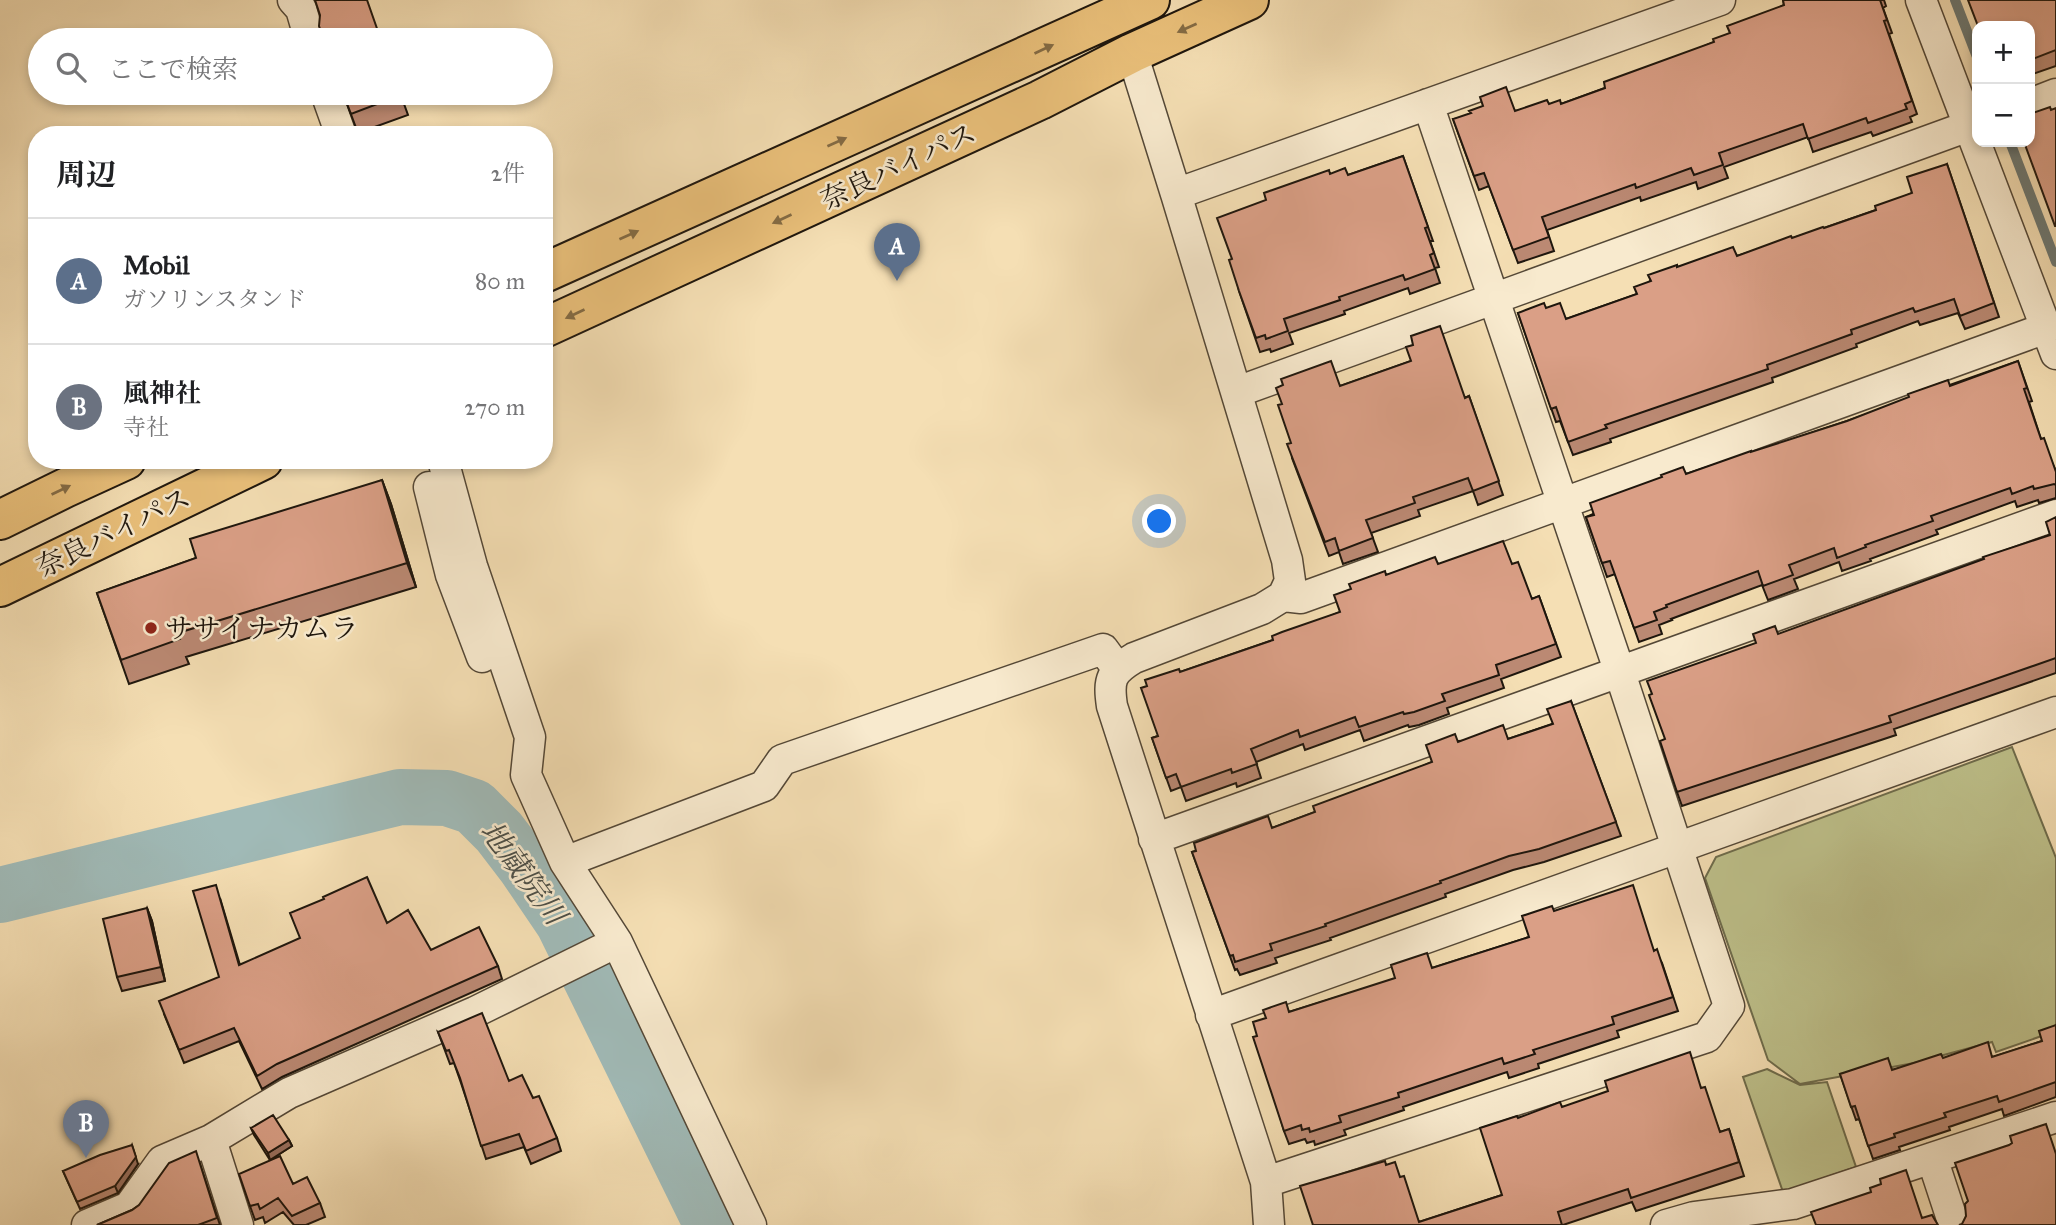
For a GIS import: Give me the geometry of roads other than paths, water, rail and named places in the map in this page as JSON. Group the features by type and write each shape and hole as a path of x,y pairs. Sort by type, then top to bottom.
{"highway":[{"name":"奈良バイパス","path":"553,269 1150,0"},
{"name":"奈良バイパス","path":"553,324 1040,100 1132,53 1250,0"},
{"name":"奈良バイパス","path":"0,520 106,469"},
{"name":"奈良バイパス","path":"0,587 244,469"}],"street":[{"path":"293,0 301,9 307,28"},
{"path":"1176,194 1720,0"},
{"path":"1921,0 1972,123"},
{"path":"1132,53 1237,392 1287,560 1290,581 1283,596 1262,609 1134,658 1117,668 1109,686 1112,706 1154,839 1266,1182 1269,1225"},
{"path":"2035,102 2056,94"},
{"path":"1266,1182 1707,1037 1729,1006 1428,104"},
{"path":"330,105 338,126"},
{"path":"1237,392 1972,125"},
{"path":"1283,596 1301,598 1562,502 2051,341 2045,290 1983,147"},
{"path":"424,469 451,575 526,775 565,863 611,945 751,1225"},
{"path":"445,469 471,566 530,737 526,775"},
{"path":"1154,839 2056,515"},
{"path":"565,863 764,786 782,760 1103,649 1117,668"},
{"path":"1211,1015 2056,712"},
{"path":"87,1225 129,1207 162,1161 211,1140 289,1093 475,1012 611,945"},
{"path":"1666,1225 1797,1214 1931,1158 2056,1116"},
{"path":"211,1140 238,1225"},
{"path":"1931,1158 1954,1225"}],"waterway":[{"path":"1955,0 1972,44"},
{"path":"2012,147 2056,262"},
{"name":"地蔵院川","path":"0,895 400,797 447,798 474,807 499,832 563,922 712,1225"}],"place":[{"name":"Mobil","path":"897,281"},
{"name":"ササイナカムラ","path":"151,628"},
{"name":"風神社","path":"86,1158"}]}
